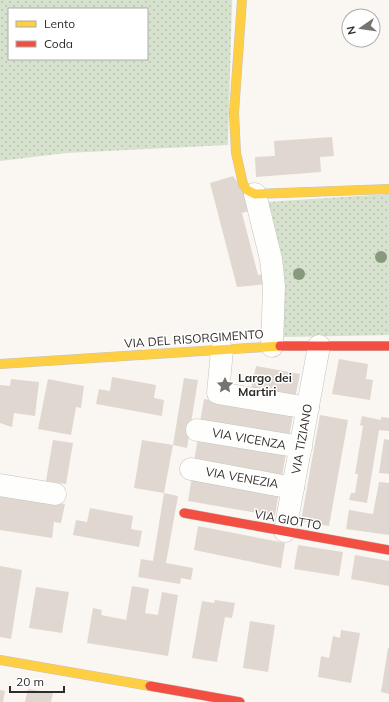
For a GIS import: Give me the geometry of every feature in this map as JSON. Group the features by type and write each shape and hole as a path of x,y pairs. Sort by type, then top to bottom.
{"street":[{"path":"242,0 234,113 236,153 243,184 247,190 255,194 389,189"},
{"path":"255,194 271,259 274,286 272,346"},
{"name":"VIA DEL RISORGIMENTO","path":"0,364 272,346 389,346"},
{"name":"VIA TIZIANO","path":"286,532 319,346"},
{"path":"222,350 218,393 308,408"},
{"name":"VIA VICENZA","path":"197,430 301,447"},
{"name":"VIA VENEZIA","path":"191,469 293,488"},
{"path":"0,485 55,494"},
{"name":"VIA GIOTTO","path":"184,513 389,550"},
{"path":"0,660 240,702"}],"green space":[{"path":"0,0 232,0 228,145 66,153 0,161"},
{"path":"389,194 389,335 282,337 266,202"}],"building":[{"path":"332,137 334,156 320,157 321,172 256,177 255,157 275,156 274,141"},
{"path":"233,176 248,196 252,210 242,213 258,275 266,274 268,284 237,287 210,183"},
{"path":"339,359 368,364 366,379 373,380 370,400 332,394"},
{"path":"256,366 300,374 295,398 251,389"},
{"path":"112,377 156,385 154,398 164,400 162,416 96,404 99,389 110,391"},
{"path":"184,378 198,380 187,448 173,445"},
{"path":"11,379 39,382 35,416 14,413 12,427 0,423 0,385 10,386"},
{"path":"48,379 84,386 81,408 76,407 71,435 38,429"},
{"path":"204,399 293,414 289,437 200,422"},
{"path":"320,415 348,420 329,526 301,521"},
{"path":"362,416 381,420 381,417 389,418 389,431 379,430 367,503 349,500 351,493 355,493 358,474 355,474 363,426 360,425"},
{"path":"198,438 286,453 282,477 194,461"},
{"path":"384,439 389,440 389,474 379,473"},
{"path":"53,440 73,443 66,484 46,481"},
{"path":"142,440 173,445 164,493 134,488"},
{"path":"192,476 279,492 275,516 188,501"},
{"path":"379,482 389,483 389,535 346,529 349,510 373,514"},
{"path":"0,493 65,504 61,523 54,522 52,538 0,530"},
{"path":"164,493 178,496 166,563 193,568 191,580 181,578 180,584 138,577 141,559 153,561"},
{"path":"90,508 133,516 131,529 142,531 139,547 73,535 76,520 87,522"},
{"path":"198,526 285,543 281,568 194,550"},
{"path":"298,545 343,552 339,576 294,569"},
{"path":"355,555 389,561 389,586 351,579"},
{"path":"0,566 22,570 11,639 0,637"},
{"path":"132,586 149,589 145,613 158,615 162,592 178,595 168,656 87,643 93,608 102,610 101,615 126,620"},
{"path":"36,587 69,592 62,633 29,628"},
{"path":"215,600 235,603 232,618 225,617 217,662 192,658 202,601 214,603"},
{"path":"250,621 275,625 268,672 243,668"},
{"path":"341,630 360,633 351,683 318,677 321,656 329,658 333,636 340,638"},
{"path":"389,648 389,694 381,692"},
{"path":"28,689 53,693 51,702 25,702"},
{"path":"0,690 5,691 3,702 0,702"}],"traffic: slow":[{"path":"242,0 234,113 236,153 243,184 247,190 255,194 389,189"},
{"path":"0,364 280,346"},
{"path":"0,660 150,686"}],"traffic: jam":[{"path":"280,346 389,346"},
{"path":"184,513 389,550"},
{"path":"150,686 240,702"}],"place":[{"name":"Largo dei Martiri","path":"225,385"}]}
